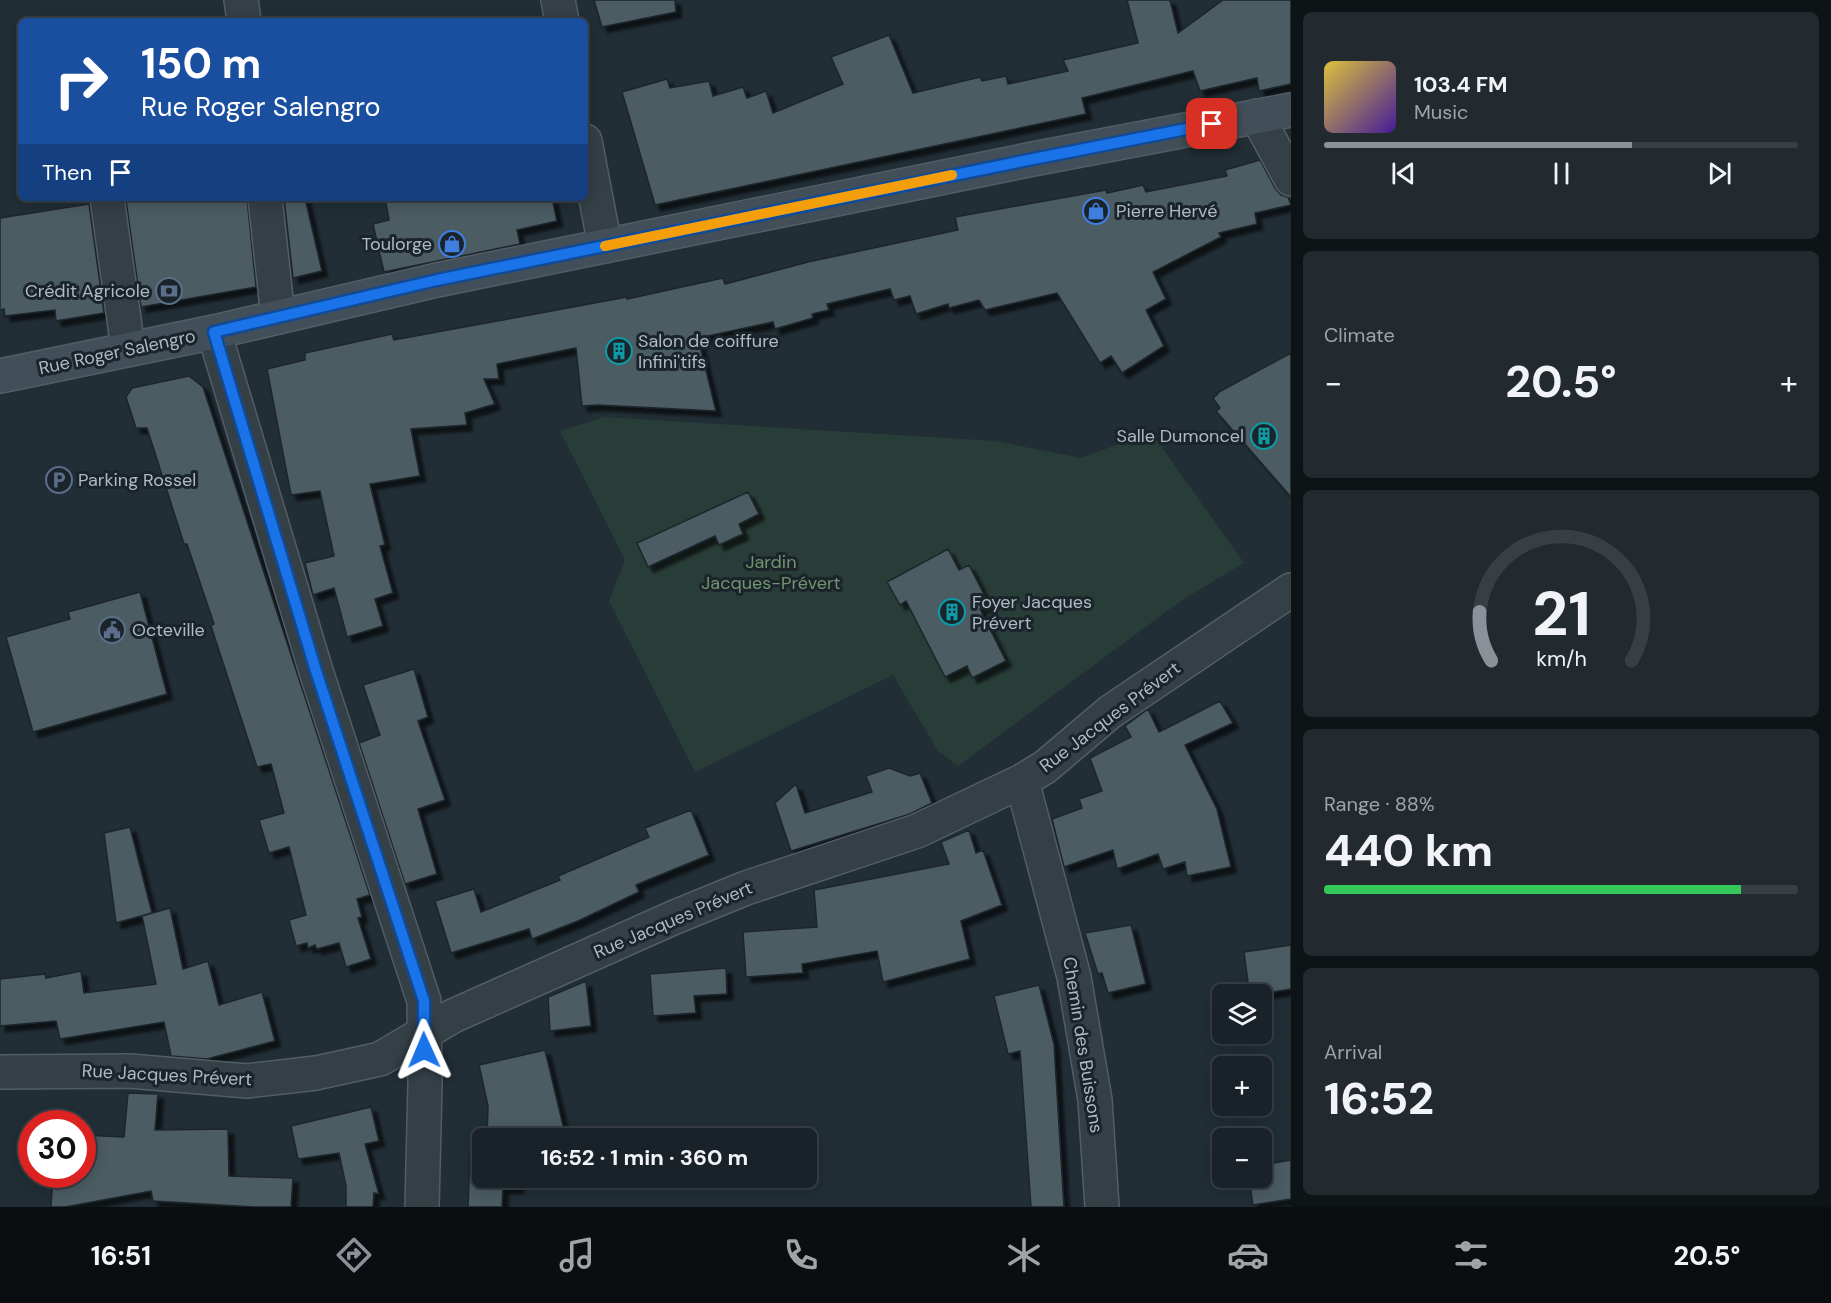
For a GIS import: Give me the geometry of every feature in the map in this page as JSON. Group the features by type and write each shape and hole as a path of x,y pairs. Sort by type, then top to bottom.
{"main road":[{"name":"Rue Roger Salengro","path":"0,376 214,332 437,280 1033,159 1291,110"}],"street":[{"path":"241,0 244,18"},
{"path":"558,0 561,18"},
{"path":"1257,116 1291,179"},
{"path":"588,157 605,246"},
{"path":"106,201 128,348"},
{"path":"265,201 278,317"},
{"path":"214,332 313,663 424,1001 425,1084 422,1207"},
{"name":"Rue Jacques Prévert","path":"0,1072 130,1071 247,1081 316,1073 380,1059 464,1011 716,900 804,867 917,831 1022,781 1045,767 1110,712 1291,590"},
{"name":"Chemin des Buissons","path":"1022,781 1074,977 1095,1100 1102,1207"}],"green space":[{"name":"Jardin Jacques-Prévert","path":"604,417 995,441 1081,458 1151,432 1244,563 1182,600 958,766 938,751 893,675 695,772 609,601 625,560 560,431"}],"building":[{"path":"594,0 675,0 676,12 602,27"},
{"path":"1127,0 1170,0 1178,33 1223,0 1291,0 1291,84 1259,91 1257,78 1200,91 1193,71 1082,98 1086,114 655,205 622,92 667,79 670,88 709,81 713,96 743,87 747,98 766,91 773,113 843,84 831,57 889,35 913,93 980,77 982,81 1006,76 1008,84 1068,71 1063,60 1138,43"},
{"path":"1260,160 1275,188 1281,195 1288,197 1291,205 1255,213 1257,224 1219,233 1221,237 1153,272 1166,299 1146,310 1164,346 1122,373 1111,356 1100,363 1057,293 985,310 979,300 949,308 948,304 916,314 910,296 894,300 890,289 827,304 829,310 812,314 813,318 775,329 773,322 698,338 716,411 582,406 576,348 497,364 499,379 484,379 495,404 465,413 467,425 411,429 420,476 370,484 385,545 380,546 393,593 375,599 383,626 347,637 334,588 313,595 305,563 334,556 320,491 291,495 267,369 305,360 305,353 392,334 394,340 627,297 627,299 723,278 725,284 808,262 958,230 955,217 1106,190 1107,193 1143,185 1146,192 1227,176 1225,170"},
{"path":"126,201 247,201 256,287 141,307"},
{"path":"284,201 306,201 322,271 293,278"},
{"path":"386,201 553,201 557,221 517,230 520,244 384,272 373,224 389,220"},
{"path":"89,204 104,313 56,321 55,310 5,316 4,309 0,310 0,218"},
{"name":"Salle Dumoncel","path":"1291,353 1291,497 1216,411 1220,408 1213,398 1217,393"},
{"path":"189,376 203,387 370,895 357,899 362,917 358,918 371,959 346,967 339,943 317,949 315,945 308,948 307,943 296,946 289,920 306,915 289,847 269,853 259,820 284,813 271,764 257,767 211,626 214,624 187,544 184,544 147,428 136,428 126,397 132,388"},
{"path":"748,492 759,514 739,524 743,534 719,545 715,536 648,567 637,543"},
{"name":"Foyer Jacques Prévert","path":"948,549 959,570 969,565 989,604 980,609 1006,661 972,678 967,666 945,677 906,601 900,605 887,582"},
{"path":"140,592 167,694 33,732 6,637 70,619 68,612"},
{"path":"414,669 428,717 418,721 445,800 418,809 437,874 405,884 359,743 380,735 363,685"},
{"path":"1220,701 1233,723 1185,745 1217,809 1231,867 1187,876 1185,862 1163,869 1158,854 1117,869 1113,850 1064,867 1052,819 1082,808 1079,799 1102,791 1090,758 1131,737 1125,726 1148,709 1159,732"},
{"path":"889,768 910,776 920,773 932,803 910,814 791,851 775,803 796,784 805,813 872,792 866,776"},
{"path":"691,810 709,855 636,885 639,892 578,921 532,939 529,929 451,953 435,901 474,889 481,912 560,880 558,876 649,837 645,828"},
{"path":"130,827 152,913 116,923 104,833"},
{"path":"969,830 976,853 983,850 1002,905 961,921 970,959 883,982 877,951 802,964 803,973 746,977 743,932 817,927 814,890 949,864 941,842"},
{"path":"170,908 183,969 208,961 219,1005 262,992 275,1041 207,1059 171,1056 164,1022 60,1039 56,1021 0,1026 0,979 45,974 46,978 81,971 84,993 156,984 142,916"},
{"path":"1131,925 1146,984 1108,993 1102,973 1098,974 1085,933"},
{"path":"1291,945 1291,989 1272,992 1272,984 1248,984 1244,952"},
{"path":"726,968 727,994 694,996 696,1013 653,1016 650,974"},
{"path":"586,981 591,1026 550,1031 548,997"},
{"path":"1039,985 1054,1044 1064,1207 1031,1207 1020,1051 1008,1054 994,996"},
{"path":"545,1050 564,1128 487,1128 488,1106 479,1065"},
{"path":"128,1093 158,1094 155,1130 228,1129 229,1176 293,1178 291,1207 153,1201 151,1191 65,1207 51,1207 52,1188 96,1188 96,1136 124,1137"},
{"path":"371,1107 379,1141 365,1144 379,1194 374,1193 373,1207 346,1207 346,1186 339,1153 298,1159 291,1126"},
{"path":"470,1152 472,1152 472,1188 503,1188 502,1207 468,1207"},
{"path":"1291,1160 1291,1199 1253,1205 1250,1188 1272,1188 1272,1163"}],"slow traffic":[{"path":"605,246 952,175"}],"place":[{"name":"Pierre Hervé","path":"1096,211"},
{"name":"Toulorge","path":"452,244"},
{"name":"Crédit Agricole","path":"169,291"},
{"name":"Salon de coiffure Infini'tifs","path":"619,351"},
{"name":"Salle Dumoncel","path":"1264,436"},
{"name":"Parking Rossel","path":"59,480"},
{"name":"Foyer Jacques Prévert","path":"952,612"},
{"name":"Octeville","path":"112,630"}],"route":[{"path":"424,1050 424,1001 316,671 214,332 437,280 1212,124"}]}
